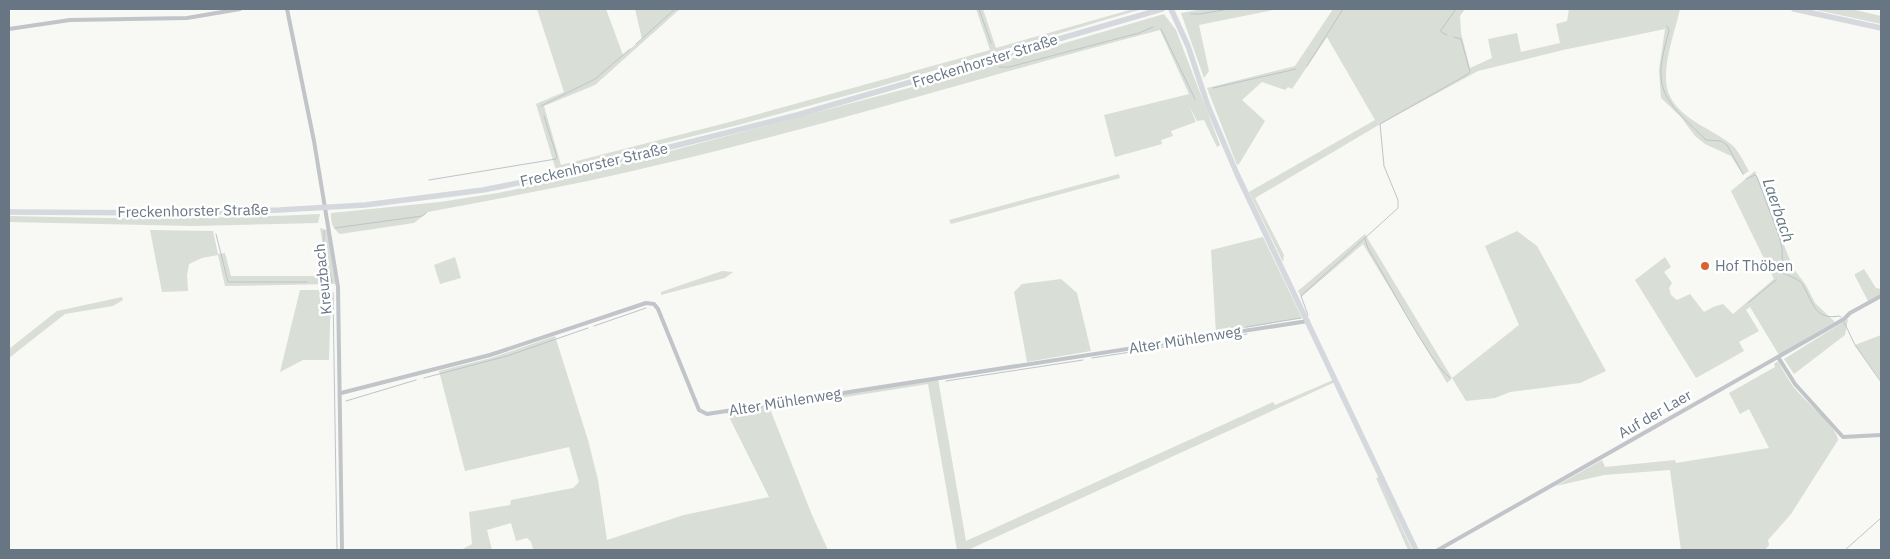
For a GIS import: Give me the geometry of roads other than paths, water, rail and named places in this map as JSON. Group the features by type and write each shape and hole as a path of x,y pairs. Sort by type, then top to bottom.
{"main road":[{"name":"Freckenhorster Straße","path":"9,212 188,212 317,208 459,194 563,174 797,115 1162,9"},
{"path":"1171,9 1188,46 1208,106 1237,174 1416,550"},
{"path":"1794,9 1881,28"}],"street":[{"path":"9,30 70,20 187,18 240,9"},
{"name":"Kreuzbach","path":"287,9 314,141 338,287 342,550"},
{"name":"Auf der Laer","path":"1438,550 1778,357 1881,296"},
{"name":"Alter Mühlenweg","path":"341,394 490,355 646,303 654,304 658,309 699,410 707,414 1308,321"},
{"path":"1778,357 1795,384 1843,438 1881,434"}],"waterway":[{"path":"636,44 675,9"},
{"path":"979,9 991,43"},
{"path":"1191,14 1229,9"},
{"path":"1307,66 1343,9"},
{"path":"1447,35 1441,32 1441,30 1456,9"},
{"name":"Laerbach","path":"1667,26 1669,30 1661,70 1662,85 1666,94 1677,111 1706,140 1721,141 1727,145 1743,174"},
{"path":"999,67 1009,67 1139,33 1153,27"},
{"path":"1161,29 1195,99"},
{"path":"1308,315 1301,296 1398,208 1398,200 1384,166 1380,124 1470,72 1461,39 1454,37"},
{"path":"541,106 595,79 630,49"},
{"path":"1213,88 1296,69"},
{"path":"429,180 556,159 557,157 544,116"},
{"name":"Laerbach","path":"1746,179 1755,175 1757,177 1780,239 1783,273 1801,282 1814,306 1821,314 1841,317"},
{"path":"335,228 422,216 426,213"},
{"path":"321,282 332,282 324,248 324,231"},
{"path":"216,234 228,282 307,282"},
{"path":"1365,239 1368,248 1418,335 1436,363 1450,378"},
{"path":"1748,303 1776,280"},
{"path":"333,293 337,550"},
{"path":"594,326 646,308"},
{"path":"1246,327 1301,318"},
{"name":"Laerbach","path":"1844,322 1855,345 1881,382"},
{"path":"424,378 507,356 588,328"},
{"path":"1092,358 1247,334"},
{"path":"946,381 1083,360"},
{"path":"346,401 416,380"},
{"name":"Laerbach","path":"1845,550 1881,518"}],"place":[{"name":"Hof Thöben","path":"1705,266"}]}
